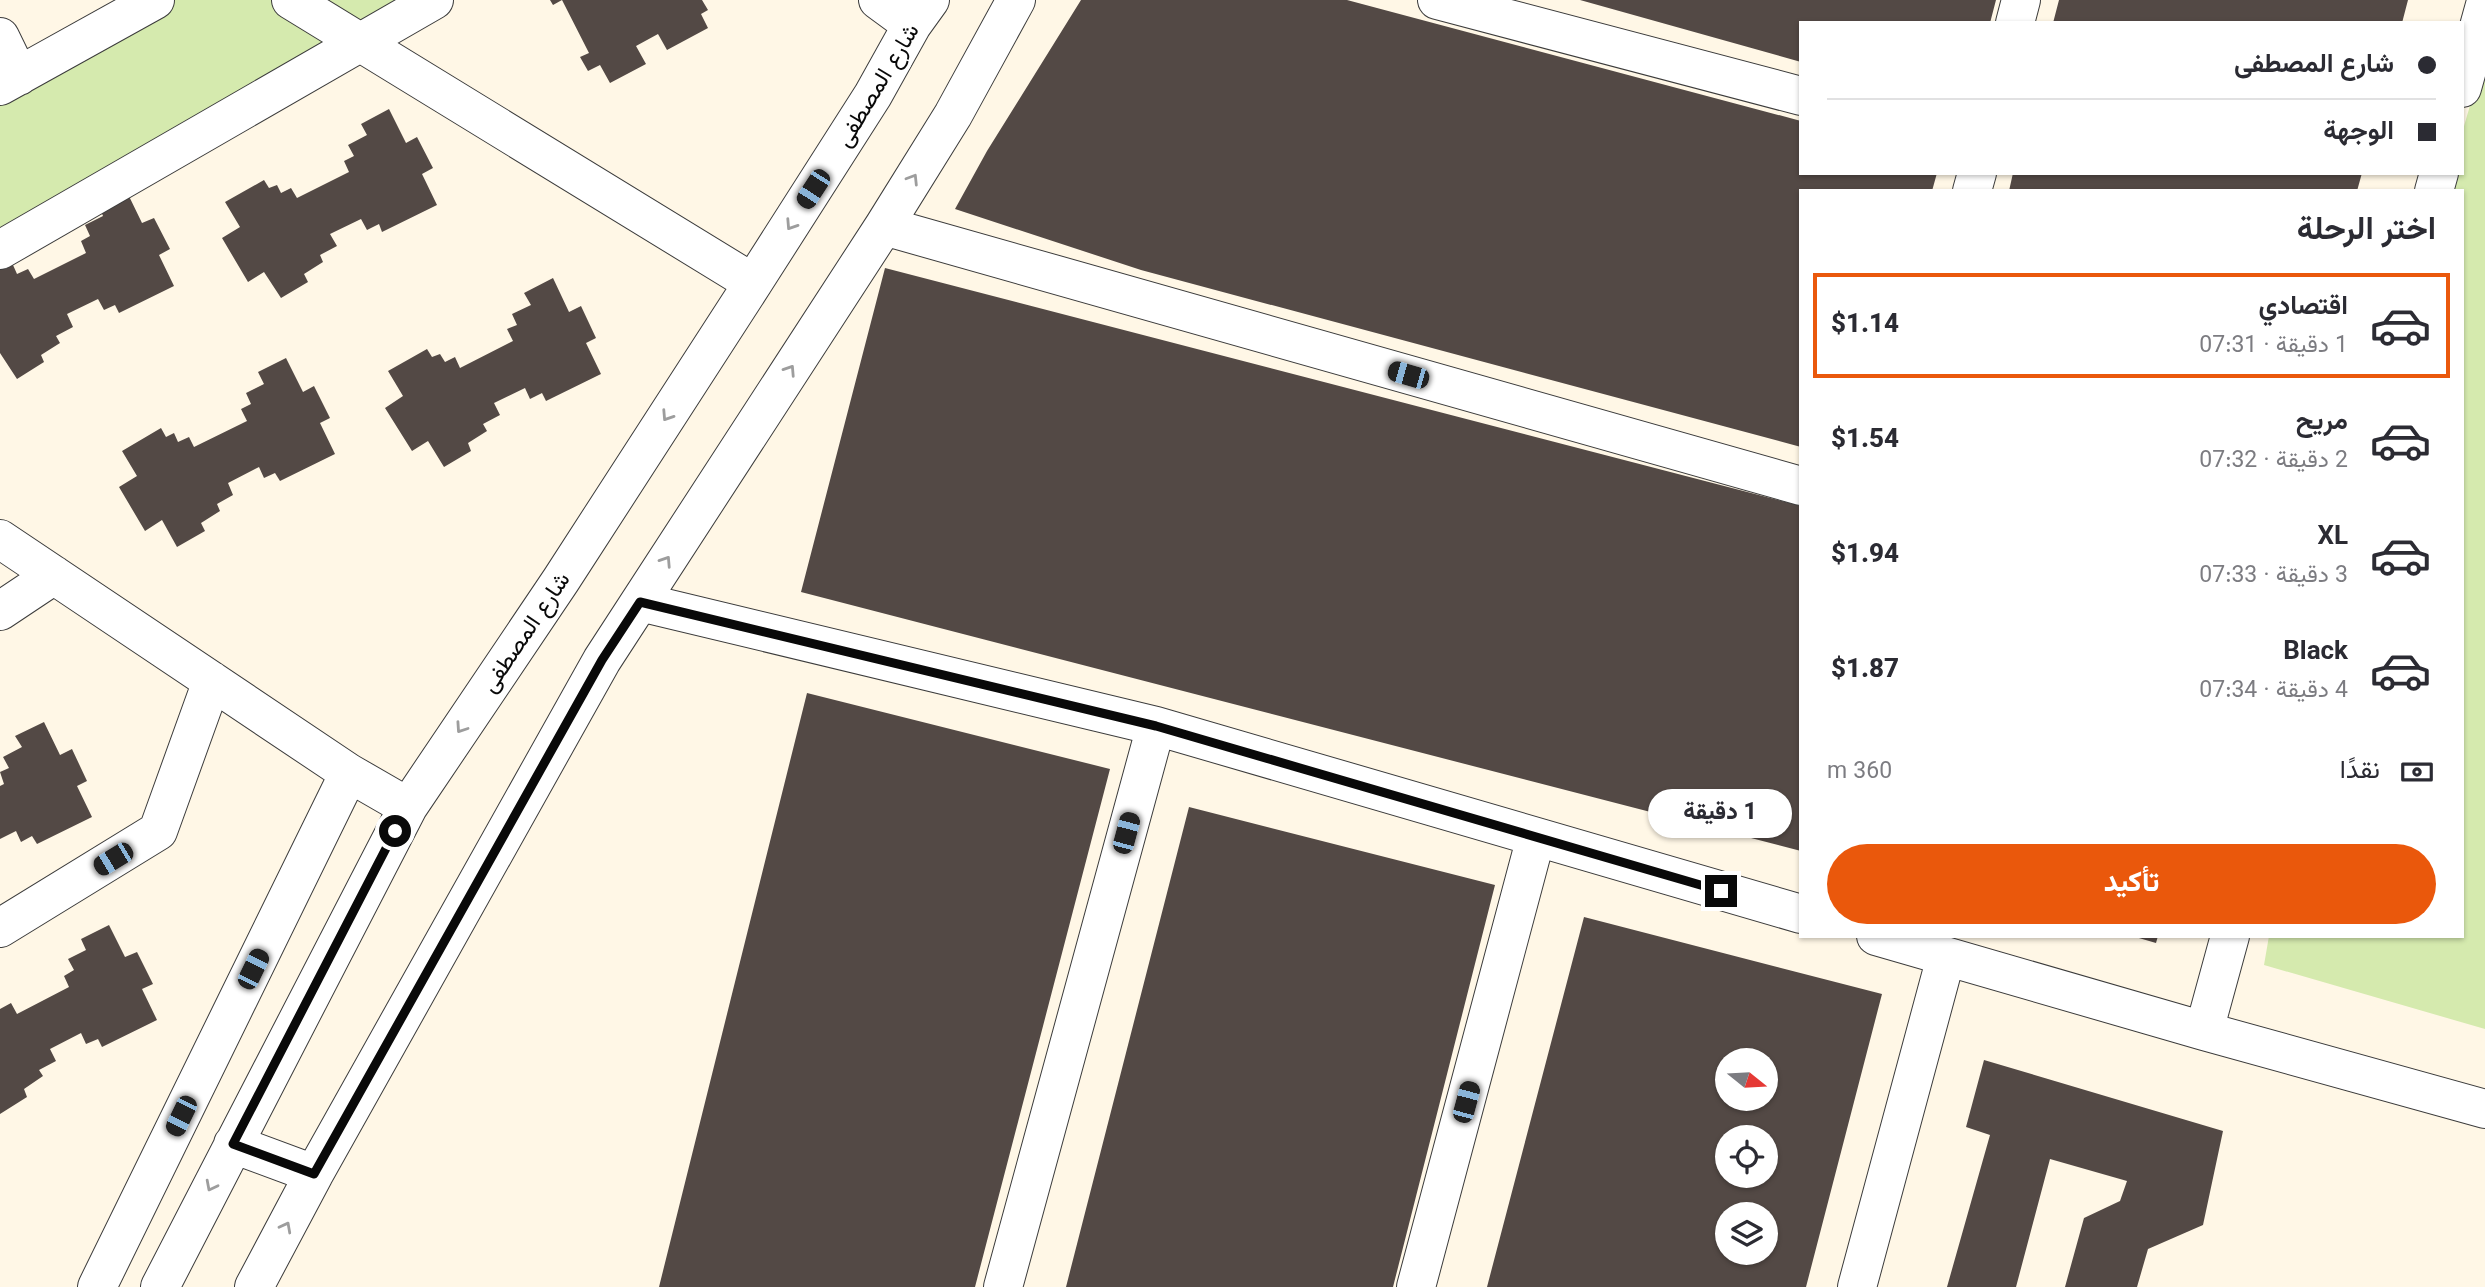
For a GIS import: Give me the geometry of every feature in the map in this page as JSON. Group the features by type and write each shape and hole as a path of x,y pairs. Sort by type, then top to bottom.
{"street":[{"path":"0,37 9,81 155,0"},
{"path":"291,0 753,283"},
{"path":"0,250 434,0"},
{"path":"878,0 921,12"},
{"path":"254,1287 314,1174 602,660 884,226 953,114 1016,0"},
{"path":"1437,0 1799,95"},
{"path":"2016,21 2021,0"},
{"path":"2464,81 2485,5"},
{"name":"شارع المصطفى","path":"160,1287 408,807 561,580 753,283 873,95 921,12"},
{"path":"884,226 1799,485"},
{"path":"0,539 349,773 408,807"},
{"path":"0,611 54,575"},
{"path":"640,602 1156,726 1799,913"},
{"path":"0,928 158,831 212,681"},
{"path":"1003,1287 1156,726"},
{"path":"97,1287 349,773"},
{"path":"1416,1287 1536,837"},
{"path":"1884,938 2485,1109"},
{"path":"2204,1031 2229,938"},
{"path":"1857,1287 1946,957"},
{"path":"233,1144 314,1174"}],"green space":[{"path":"155,0 434,0 0,250 0,86"},
{"path":"2485,54 2485,1029 2264,965 2269,938 2464,938 2464,189 2446,189 2450,175 2464,175 2464,126"}],"building":[{"path":"562,0 702,0 708,10 701,14 708,28 667,50 658,34 636,46 646,64 610,83 600,65 588,71 580,57 589,53"},
{"path":"1081,0 1347,0 1799,120 1799,175 1936,175 1933,189 1799,189 1799,446 1141,270 955,209 987,151"},
{"path":"1580,0 1996,0 1991,21 1799,21 1799,61"},
{"path":"2059,0 2408,0 2403,21 2054,21"},
{"path":"389,109 406,143 417,137 433,168 422,174 437,205 382,232 379,224 367,230 361,219 330,234 337,246 320,255 323,262 304,274 308,282 281,298 264,272 248,282 222,238 240,227 225,202 264,180 269,188 277,185 281,193 291,188 297,198 349,172 344,161 354,156 348,145 367,135 361,124"},
{"path":"2013,175 2361,175 2358,189 2009,189"},
{"path":"126,190 142,223 154,218 170,249 159,255 174,286 119,313 115,305 104,310 98,299 67,314 73,327 56,336 60,343 41,355 44,362 17,379 0,353 0,260 5,269 13,265 17,274 28,269 34,279 86,253 81,241 90,236 85,225 103,216 98,204"},
{"path":"885,268 1799,505 1799,850 801,592"},
{"path":"553,278 569,312 581,306 596,338 586,343 601,374 546,401 542,393 530,399 525,388 494,403 500,415 483,424 487,431 468,443 471,451 444,467 428,441 412,451 385,408 403,396 388,371 427,349 432,357 440,354 445,362 455,357 460,368 513,341 507,329 517,325 512,314 531,305 524,293"},
{"path":"286,358 303,392 314,386 330,418 320,423 335,454 280,481 275,473 264,478 259,467 228,483 233,495 217,504 220,511 201,523 205,531 177,547 162,520 145,531 119,487 137,476 122,451 161,428 166,437 174,433 178,442 189,437 194,447 247,421 241,409 251,404 246,393 264,384 258,372"},
{"path":"807,693 1110,769 975,1287 659,1287"},
{"path":"44,722 60,755 72,749 87,781 77,786 92,817 37,844 32,836 21,842 16,831 0,839 0,786 4,784 0,772 9,768 3,757 22,747 15,736"},
{"path":"1189,807 1495,885 1393,1287 1066,1287"},
{"path":"1584,917 1882,994 1806,1287 1487,1287"},
{"path":"109,925 125,957 137,952 153,984 142,989 157,1020 102,1047 98,1039 86,1044 81,1033 50,1049 56,1061 39,1070 43,1076 24,1089 27,1097 0,1114 0,1009 11,1003 17,1014 69,987 64,976 74,970 68,959 86,950 81,939"},
{"path":"2139,938 2157,938 2156,943"},
{"path":"1984,1060 2223,1131 2203,1225 2148,1249 2137,1287 2065,1287 2084,1218 2120,1201 2127,1181 2050,1159 2016,1287 1947,1287 1990,1135 1966,1127"}],"route":[{"path":"395,831 233,1144 314,1174 602,660 640,602 1156,726 1721,891"}]}
